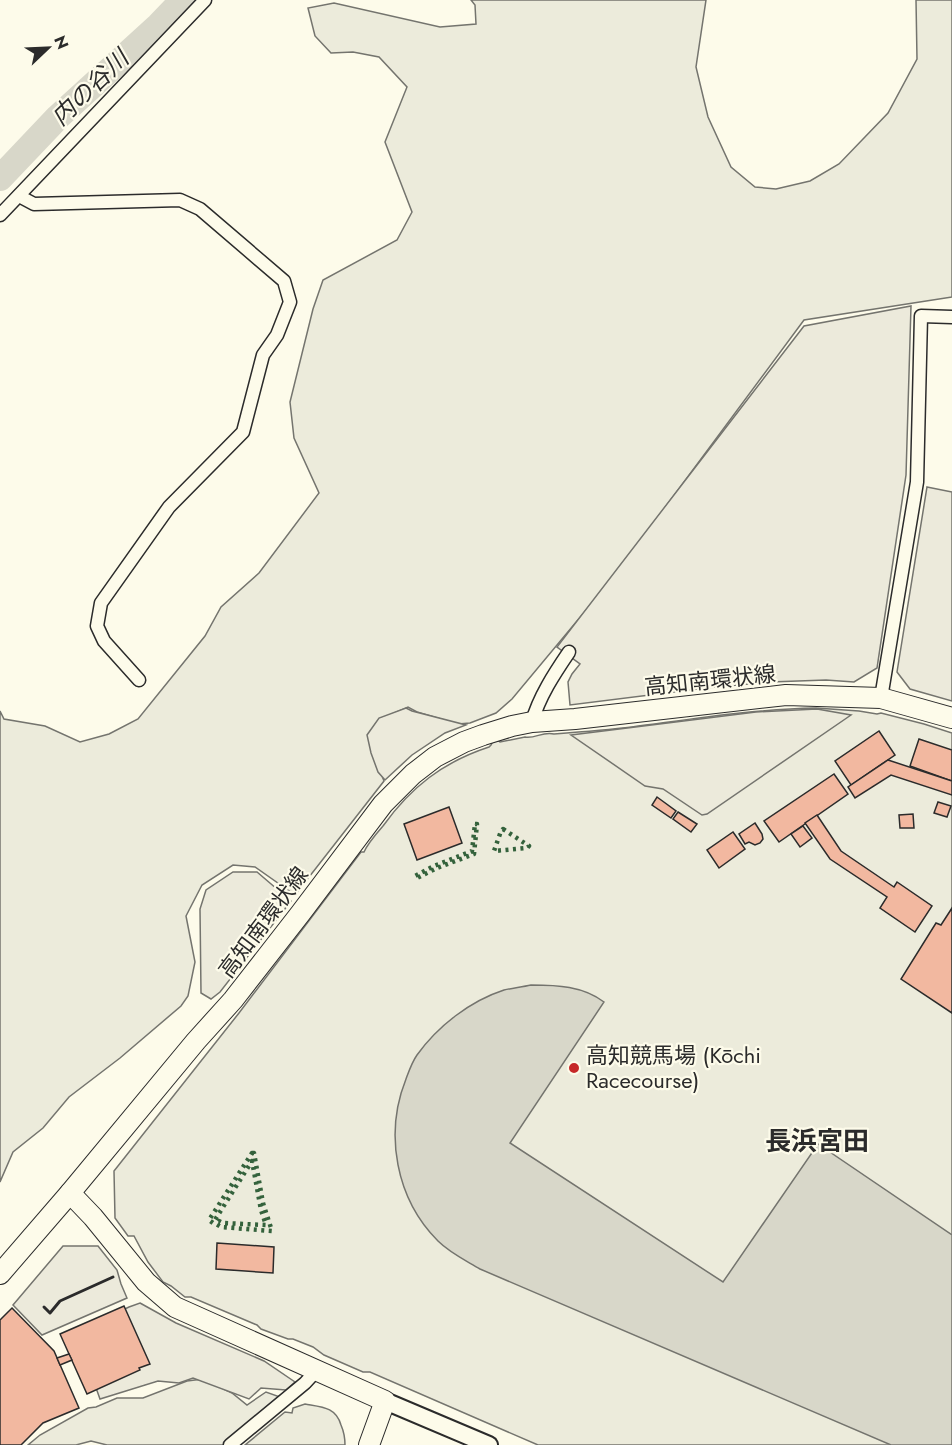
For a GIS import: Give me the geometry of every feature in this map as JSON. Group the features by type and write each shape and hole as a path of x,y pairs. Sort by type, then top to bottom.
{"main road":[{"name":"高知南環状線","path":"0,1274 233,1000 397,788 422,766 448,749 483,735 532,722 786,695 881,698 952,718"},
{"path":"70,1193 93,1217 146,1282 175,1307 385,1401 369,1445"}],"street":[{"path":"0,215 205,0"},
{"path":"19,196 34,204 180,200 200,209 284,282 290,302 277,335 263,355 243,432 169,507 101,603 97,626 104,641 139,680"},
{"path":"881,698 916,482 921,316 952,317"},
{"path":"532,722 554,673 569,652"},
{"path":"230,1445 305,1383 317,1370"},
{"path":"385,1401 489,1445"}],"shaded area":[{"path":"471,0 706,0 696,67 708,117 731,167 755,187 776,189 810,181 839,164 888,113 917,59 916,0 952,0 952,297 804,320 612,579 512,699 496,713 470,723 458,724 417,712 408,707 380,719 376,760 384,781 295,895 255,867 233,865 202,885 186,916 195,962 188,996 181,1006 120,1058 69,1097 43,1128 13,1152 0,1182 0,711 4,719 45,726 80,742 109,734 138,719 205,636 221,607 259,573 319,493 294,438 290,402 313,309 323,280 397,240 412,212 385,142 407,87 379,57 353,52 331,53 315,36 308,8 334,3 440,27 476,24 475,5"},
{"path":"911,306 906,475 877,668 854,682 826,680 770,682 570,705 568,682 580,664 557,647 804,326"},
{"path":"927,487 952,492 952,701 910,689 897,672"},
{"path":"406,708 466,725 445,733 412,755 385,780 378,772 367,735 379,718"},
{"name":"高知競馬場 (Kōchi Racecourse)","path":"816,708 881,713 952,733 952,1445 538,1445 370,1372 363,1372 324,1355 313,1347 261,1329 257,1325 191,1297 185,1297 163,1282 148,1262 134,1236 128,1236 115,1218 114,1171 239,1013 361,852 364,852 405,799 429,777 457,760 489,747 493,741 497,740 500,742 546,733 622,728 747,712"},
{"path":"817,709 851,715 707,814 702,815 663,789 645,786 571,735 756,712"},
{"path":"233,872 257,872 291,901 220,992 211,999 201,993 200,909 206,890"},
{"path":"531,985 560,986 579,990 604,1002 510,1143 723,1282 818,1144 952,1235 952,1445 891,1445 480,1269 438,1241 412,1206 398,1165 395,1143 396,1122 399,1100 406,1079 412,1064 425,1044 456,1016 491,995"},
{"path":"63,1246 98,1246 117,1270 127,1298 42,1335 13,1305"},
{"path":"140,1303 176,1323 264,1361 295,1382 286,1390 261,1388 249,1399 193,1378 179,1383 158,1381 100,1399 95,1385 65,1337"},
{"path":"203,1379 232,1393 247,1405 266,1392 280,1397 255,1422 223,1445 107,1445 91,1441 76,1445 28,1445 40,1435 88,1408 117,1398 143,1398 187,1381"},
{"path":"305,1404 328,1409 336,1415 343,1430 345,1445 245,1445 285,1412 292,1413 293,1408"}],"building":[{"path":"879,731 895,755 851,785 835,761"},
{"path":"919,739 952,750 952,781 910,766"},
{"path":"888,760 952,781 952,795 891,775 855,798 848,787"},
{"path":"834,774 848,794 779,842 764,821"},
{"path":"657,797 676,811 671,818 652,805"},
{"path":"938,802 951,806 947,817 934,813"},
{"path":"449,807 462,843 417,860 404,824"},
{"path":"678,812 697,824 691,832 673,819"},
{"path":"913,814 914,828 900,828 899,815"},
{"path":"817,815 841,851 894,887 897,882 932,906 915,932 880,908 887,897 830,859 805,823"},
{"path":"755,823 763,839 755,845 749,842 745,844 739,834"},
{"path":"803,826 812,838 800,847 791,834"},
{"path":"733,832 745,849 719,868 707,850"},
{"path":"952,908 952,1013 901,979 936,923 941,925"},
{"path":"217,1243 274,1247 273,1273 216,1269"},
{"path":"124,1306 150,1364 87,1394 60,1334"},
{"path":"12,1308 54,1351 79,1408 43,1423 21,1445 0,1445 0,1320"},
{"path":"69,1354 72,1360 60,1365 57,1358"}],"waterway":[{"name":"内の谷川","path":"0,178 58,117 159,25 183,0"}],"hedge":[{"path":"475,824 477,824 474,854 417,878 415,876 472,851 475,824"},
{"path":"503,829 529,846 494,851 503,829"},
{"path":"252,1153 254,1153 263,1203 272,1231 221,1227 216,1224 219,1221 266,1225 252,1161 213,1223 209,1220 252,1153"}],"wall":[{"path":"44,1307 50,1313 60,1301 113,1277"}],"place":[{"name":"高知競馬場 (Kōchi Racecourse)","path":"574,1068"}],"district":[{"name":"長浜宮田","path":"817,1141"}]}
